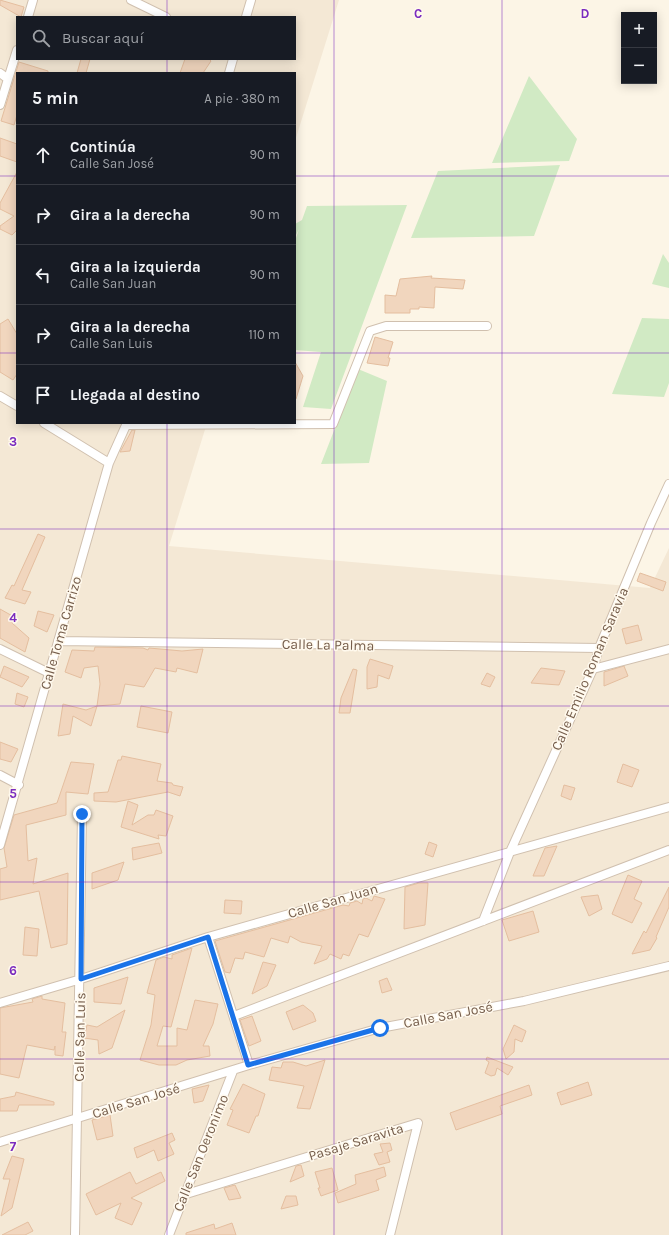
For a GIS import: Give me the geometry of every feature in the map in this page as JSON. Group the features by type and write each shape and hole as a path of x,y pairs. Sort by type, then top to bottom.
{"street":[{"path":"28,16 33,0"},
{"path":"246,16 251,0"},
{"path":"136,1 164,16"},
{"path":"0,105 16,53"},
{"path":"229,72 233,60"},
{"path":"0,74 8,79"},
{"path":"126,424 333,424 370,331 386,326 487,326"},
{"path":"0,396 16,405"},
{"path":"46,424 109,463"},
{"name":"Calle Toma Carrizo","path":"0,845 2,828 19,784 109,463 126,424"},
{"name":"Calle Emilio Roman Saravia","path":"483,921 510,852 593,670 599,648 651,523 669,484"},
{"name":"Calle La Palma","path":"58,641 599,648"},
{"path":"0,649 49,673"},
{"path":"593,670 669,649"},
{"path":"0,775 19,784"},
{"name":"Calle San Juan","path":"0,1003 81,979 208,937 669,808"},
{"name":"Calle San Luis","path":"75,1235 81,979 82,814"},
{"path":"234,1016 669,850"},
{"path":"208,937 234,1016 248,1065"},
{"name":"Calle San José","path":"0,1142 233,1071 248,1065 380,1028 524,1001 669,966"},
{"name":"Calle San Oeronimo","path":"169,1235 183,1195 233,1071"},
{"name":"Pasaje Saravita","path":"183,1195 418,1124 390,1235"}],"shaded area":[{"path":"0,0 339,0 296,138 296,72 16,72 16,424 207,424 169,546 650,588 669,548 669,1235 0,1235"}],"green space":[{"path":"529,76 577,139 569,161 492,163"},
{"path":"560,165 534,236 411,238 438,171"},
{"path":"407,205 331,409 303,407 321,352 296,350 296,238 299,229 296,235 296,223 302,220 307,206"},
{"path":"663,254 669,263 669,288 652,284"},
{"path":"642,318 669,319 669,383 664,397 612,394"},
{"path":"358,369 387,381 369,463 321,464"}],"building":[{"path":"0,0 24,7 21,16 19,16 0,5"},
{"path":"81,60 90,60 86,72 77,72"},
{"path":"185,60 211,61 204,72 180,72"},
{"path":"19,62 48,71 16,72 16,118 14,125 1,121"},
{"path":"0,138 16,144 16,162 0,156"},
{"path":"16,174 16,231 12,235 0,229 0,226 14,216 0,209 0,203"},
{"path":"432,276 431,278 465,280 463,289 435,287 434,308 419,307 419,309 410,309 410,313 385,313 385,295 396,296 400,279"},
{"path":"8,319 16,332 16,376 13,380 0,372 0,324"},
{"path":"375,337 393,342 388,358 390,358 388,366 367,363"},
{"path":"296,364 303,376 296,399"},
{"path":"132,430 135,430 130,451 120,452"},
{"path":"38,534 45,537 22,590 31,592 25,604 5,598 12,585 14,586"},
{"path":"640,573 666,582 663,591 637,581"},
{"path":"0,609 16,618 12,623 29,638 25,652 0,638"},
{"path":"38,611 54,615 47,632 34,626"},
{"path":"638,625 642,640 626,644 622,629"},
{"path":"95,647 143,648 148,650 149,648 182,651 203,649 197,673 177,668 176,672 155,668 144,687 125,684 120,704 97,706 100,684 98,666 84,668 81,678 65,672 72,650 94,651"},
{"path":"370,659 393,666 389,679 378,675 377,687 367,689 367,667"},
{"path":"4,666 29,677 22,687 0,677"},
{"path":"624,666 628,676 604,686 604,672"},
{"path":"541,668 565,671 559,685 531,683"},
{"path":"353,669 357,670 350,713 339,713 341,698"},
{"path":"487,673 495,677 490,687 481,684"},
{"path":"17,693 28,697 24,707 15,704"},
{"path":"63,704 86,710 97,706 91,726 73,716 70,734 58,736"},
{"path":"141,706 172,712 168,733 137,727"},
{"path":"0,742 18,749 11,762 0,759"},
{"path":"122,756 161,764 157,781 172,783 173,785 183,787 180,796 168,792 116,802 94,801 94,793 108,792 118,760 121,760"},
{"path":"71,762 94,764 88,794 66,792 66,815 26,825 28,861 37,858 33,884 68,873 67,944 51,948 39,891 0,900 0,869 7,867 4,848 14,815 57,803"},
{"path":"623,764 639,770 632,787 617,782"},
{"path":"564,785 575,788 571,800 561,796"},
{"path":"128,801 138,805 132,825 148,815 154,815 156,810 173,816 166,836 158,835 159,839 121,827"},
{"path":"429,842 437,845 433,857 425,854"},
{"path":"159,843 162,853 133,860 132,848"},
{"path":"557,846 544,876 533,876 545,848"},
{"path":"124,862 118,880 92,889 92,873"},
{"path":"628,875 642,881 634,899 642,903 632,923 612,914"},
{"path":"419,883 428,883 425,925 404,929 405,887"},
{"path":"669,887 669,907 656,937 657,938 650,950 632,954 644,931 646,933"},
{"path":"598,895 602,909 589,916 581,897"},
{"path":"374,896 385,899 368,937 359,934 349,956 343,954 341,959 330,954 327,959 314,964 322,946 301,942 290,936 288,943 271,938 264,957 245,952 243,959 235,958 230,973 225,972 215,941 343,905 349,906 350,903 357,901 362,904 363,899 366,898 372,901"},
{"path":"225,900 242,901 241,914 224,913"},
{"path":"533,911 539,932 509,941 502,920"},
{"path":"25,927 39,929 37,956 23,955"},
{"path":"192,948 171,1027 163,1026 157,1046 177,1046 177,1028 187,1030 195,1000 218,1004 213,1024 203,1046 209,1046 210,1056 187,1060 176,1065 159,1065 140,1060 151,1025 155,995 147,993 156,960 164,957 172,959 172,955"},
{"path":"263,962 276,965 267,986 252,994"},
{"path":"128,977 121,1004 94,1002 94,988"},
{"path":"387,978 392,990 382,993 379,981"},
{"path":"42,996 42,999 65,1003 62,1032 66,1032 63,1056 55,1055 55,1046 54,1050 27,1045 19,1078 0,1074 0,1008 33,1002 32,999"},
{"path":"303,1005 313,1013 316,1021 293,1030 286,1012"},
{"path":"125,1010 112,1048 99,1054 98,1040 84,1038 87,1025 97,1027"},
{"path":"252,1016 261,1041 249,1046 240,1020"},
{"path":"514,1025 526,1031 522,1042 515,1039 514,1052 506,1059 503,1049"},
{"path":"487,1057 513,1067 508,1075 497,1068 495,1075 491,1076 485,1073 489,1062 486,1060"},
{"path":"325,1060 310,1109 297,1108 304,1086 269,1080 272,1067 281,1068 283,1062 293,1062 306,1066"},
{"path":"588,1082 592,1095 561,1105 557,1093"},
{"path":"243,1084 265,1094 258,1116 256,1116 249,1133 227,1125 233,1110 230,1109"},
{"path":"209,1085 203,1101 194,1103 192,1089"},
{"path":"529,1085 532,1095 500,1106 502,1114 456,1130 450,1113"},
{"path":"16,1092 54,1102 54,1105 19,1105 17,1111 0,1111 0,1099 15,1096"},
{"path":"110,1115 113,1136 97,1140 92,1120"},
{"path":"172,1133 175,1140 169,1143 174,1154 158,1161 154,1150 137,1158 134,1148"},
{"path":"390,1143 392,1150 387,1152 390,1162 379,1165 374,1154 383,1152 380,1144"},
{"path":"12,1156 24,1159 12,1208 1,1216 10,1179 3,1179"},
{"path":"301,1165 304,1176 290,1182 296,1166"},
{"path":"384,1167 386,1176 376,1180 379,1190 338,1203 335,1193 356,1184 355,1175"},
{"path":"332,1168 338,1190 321,1196 315,1172"},
{"path":"130,1172 136,1184 161,1172 165,1181 131,1198 142,1203 132,1225 115,1218 121,1203 96,1215 86,1194"},
{"path":"235,1185 241,1198 229,1200 224,1188"},
{"path":"286,1196 296,1196 298,1205 281,1209"},
{"path":"28,1222 33,1231 25,1235 2,1235"},
{"path":"232,1223 236,1235 186,1235 186,1233 214,1224 215,1229"}],"route":[{"path":"82,814 81,979 208,937 234,1016 248,1065 380,1028"}]}
